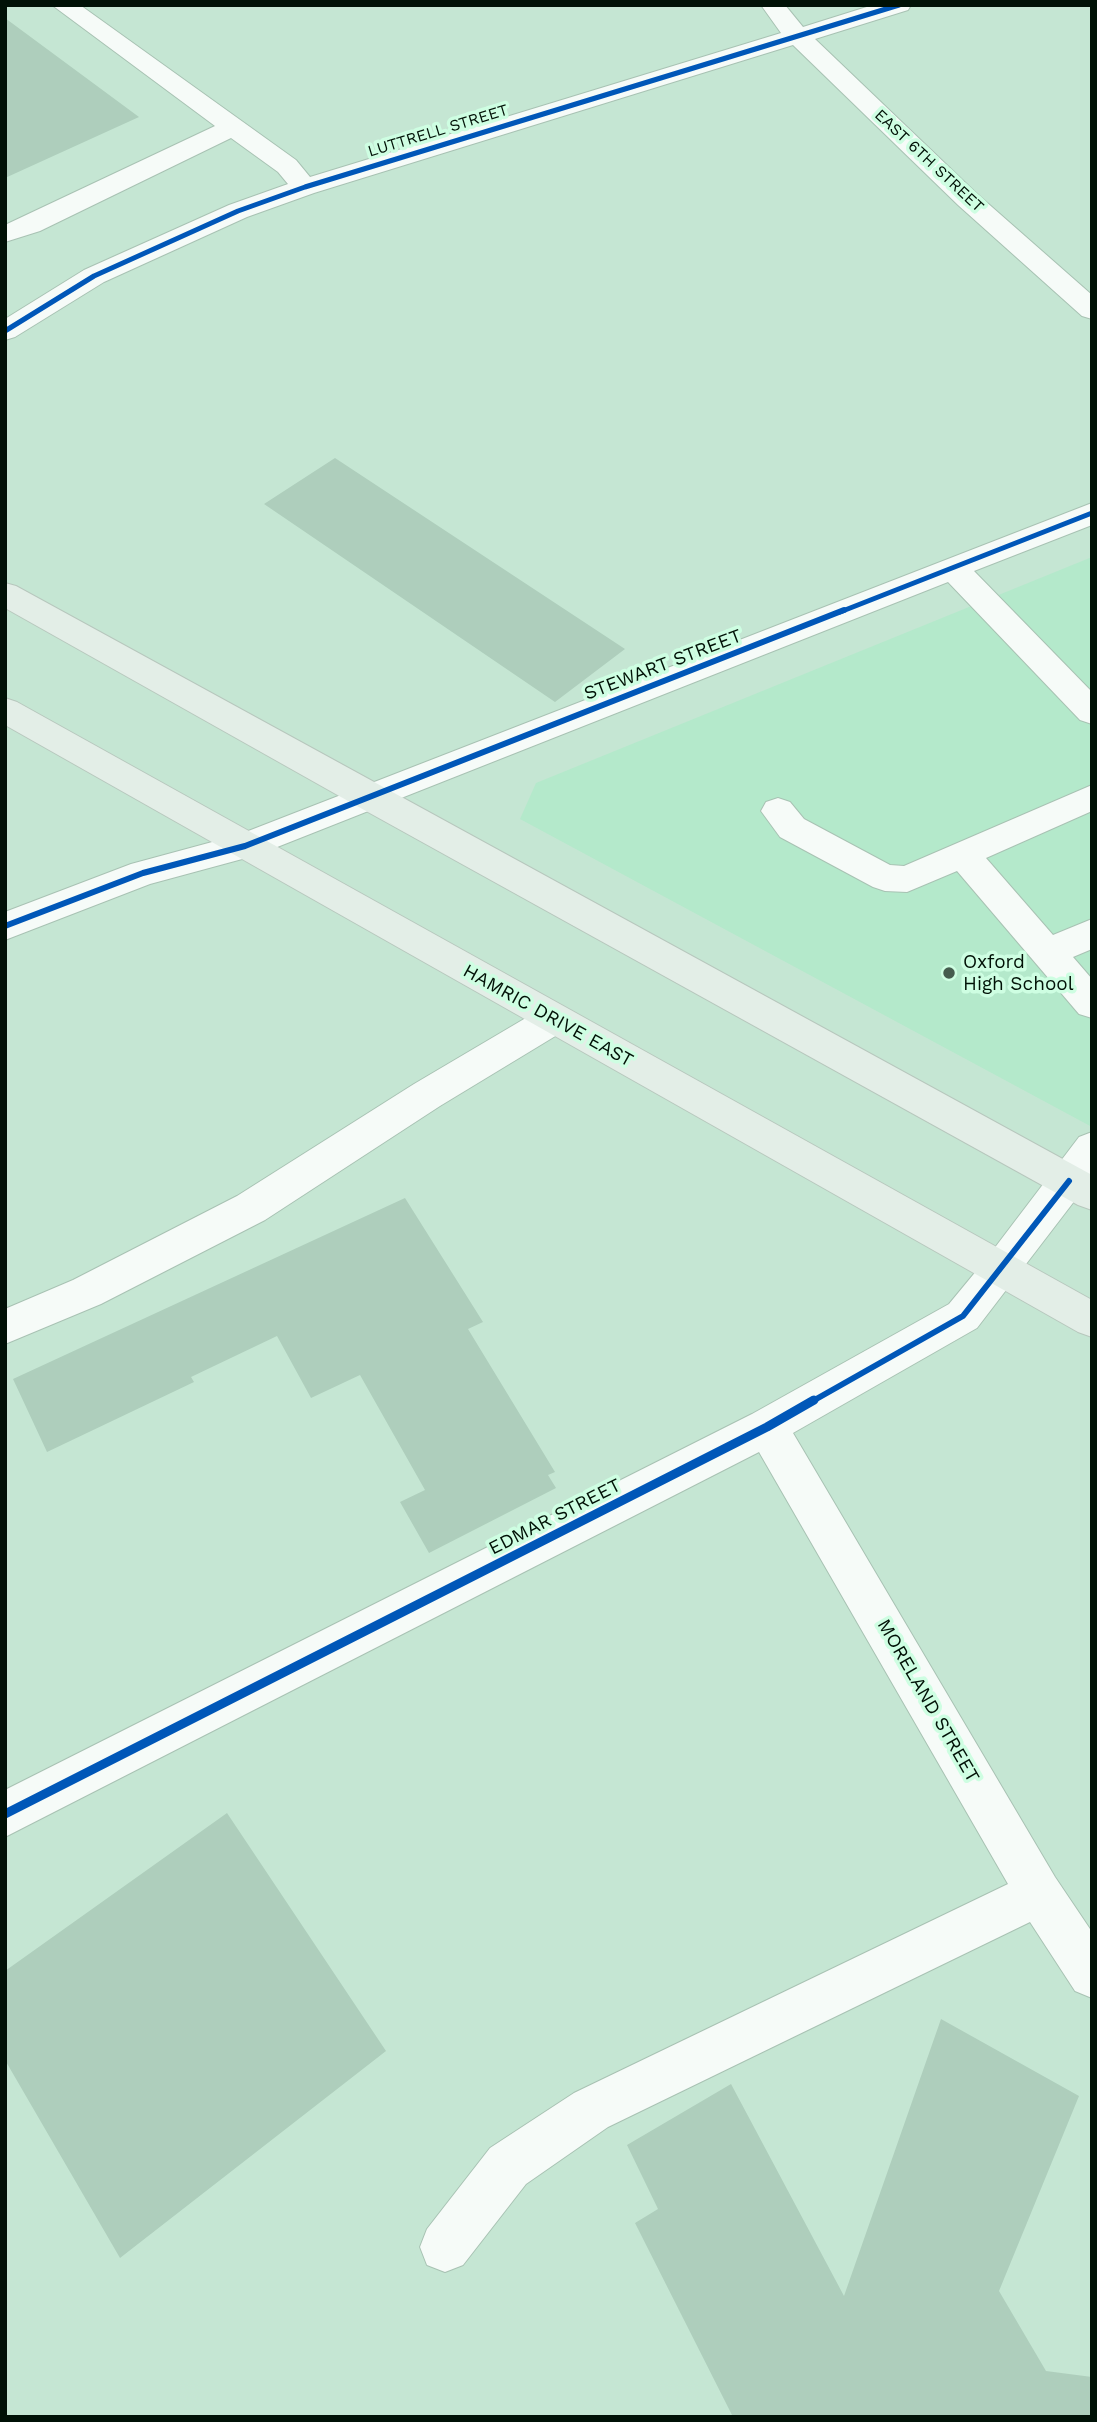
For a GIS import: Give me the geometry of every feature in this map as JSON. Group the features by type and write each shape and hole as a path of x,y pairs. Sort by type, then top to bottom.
{"main road":[{"path":"5,594 369,797 1084,1174"},
{"name":"HAMRIC DRIVE EAST","path":"5,710 1092,1320"}],"street":[{"path":"64,5 286,166 305,187"},
{"name":"EAST 6TH STREET","path":"774,5 779,16 797,35 967,199 1092,310"},
{"name":"LUTTRELL STREET","path":"5,331 94,276 238,211 305,187 899,5"},
{"path":"5,234 30,225 233,127"},
{"name":"STEWART STREET","path":"5,926 143,873 245,846 1092,513"},
{"path":"953,568 1092,712"},
{"path":"778,811 793,828 885,878 907,879 1092,797"},
{"path":"962,855 1092,1004"},
{"path":"1048,953 1092,933"},
{"path":"5,1327 87,1292 251,1208 554,1019"},
{"name":"EDMAR STREET","path":"5,1814 768,1427 962,1316 1084,1174"},
{"name":"MORELAND STREET","path":"768,1427 1040,1893 1092,1974"},
{"path":"445,2246 508,2166 591,2110 1040,1893"}],"shaded area":[{"name":"Oxford High School","path":"1092,557 1092,1127 520,819 536,783"}],"building":[{"path":"5,18 139,117 5,178"},
{"path":"335,458 625,649 555,702 264,504"},
{"path":"405,1198 483,1322 468,1329 555,1472 548,1475 556,1488 429,1553 400,1502 425,1490 360,1375 311,1398 277,1336 191,1377 194,1382 47,1452 13,1379"},
{"path":"227,1813 386,2051 120,2258 5,2060 5,1971"},
{"path":"941,2019 1079,2096 999,2291 1046,2371 1092,2377 1092,2417 733,2417 635,2223 658,2209 627,2145 731,2084 844,2296"}],"cycle path":[{"path":"5,331 94,276 238,211 305,187 899,5"},
{"path":"5,926 143,873 245,846 1092,513"},
{"path":"5,1814 767,1427 963,1316 1069,1181"}],"place":[{"name":"Oxford High School","path":"949,973"}]}
